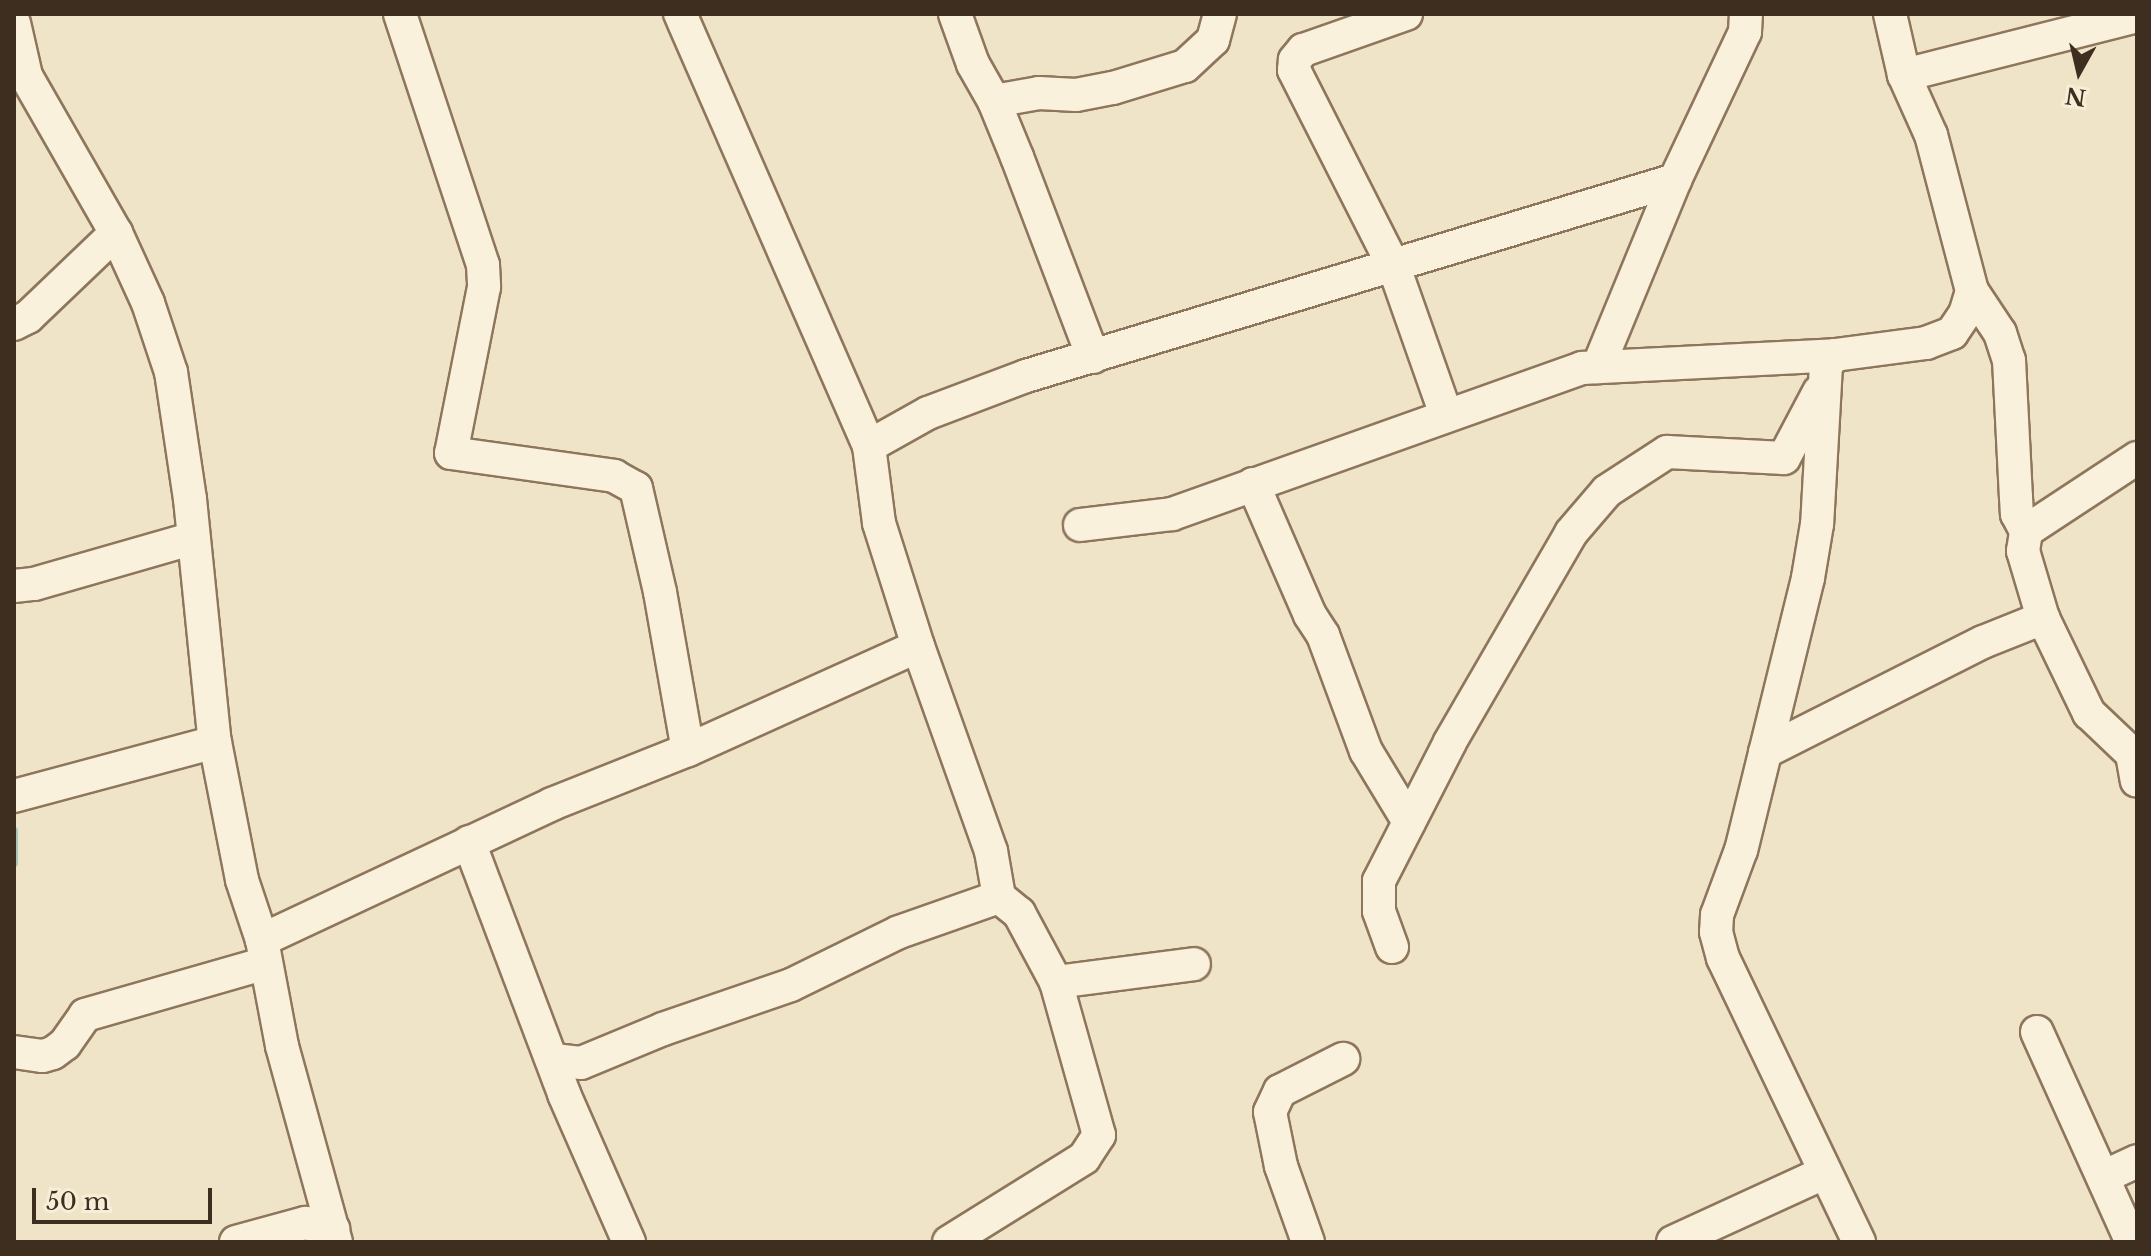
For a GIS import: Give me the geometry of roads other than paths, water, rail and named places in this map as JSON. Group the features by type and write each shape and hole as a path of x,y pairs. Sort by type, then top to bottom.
{"street":[{"path":"400,14 483,265 484,287 451,453 614,476 636,488 660,592 688,750"},
{"path":"680,14 869,446 879,523 918,646 991,851 999,897 1019,913 1056,982 1099,1135 1084,1158 949,1242"},
{"path":"955,14 973,64 994,101 1093,357"},
{"path":"994,101 1039,93 1088,93 1185,66 1213,40 1220,14"},
{"path":"1406,14 1303,50 1295,60 1294,70 1394,267 1446,415"},
{"path":"1598,367 1675,180 1745,32 1746,14"},
{"path":"1890,14 1904,75 1931,135 1972,291 2000,333 2009,360 2017,514 2026,531 2023,551 2043,618 2089,713 2135,762"},
{"path":"1904,75 2137,16"},
{"path":"14,23 20,78 116,233 148,303 171,372 194,538 215,742 242,880 264,951 282,1046 325,1224 236,1242"},
{"path":"869,446 928,413 1026,376 1675,180"},
{"path":"14,324 28,317 116,233"},
{"path":"1080,525 1172,514 1582,368 1830,369 1952,333 1965,314 1972,291"},
{"path":"1830,369 1811,565 1741,850 1717,915 1716,932 1723,958 1859,1242"},
{"path":"1392,947 1379,911 1379,881 1450,742 1571,533 1607,491 1667,452 1784,458 1830,369"},
{"path":"2026,531 2137,458"},
{"path":"1253,484 1310,615 1323,635 1366,751 1409,822"},
{"path":"14,586 34,584 194,538"},
{"path":"1765,752 1983,642 2043,618"},
{"path":"14,1052 43,1056 53,1053 65,1044 85,1015 264,951 469,842 552,804 688,750 918,646"},
{"path":"14,796 215,742"},
{"path":"469,842 568,1061 564,1094 629,1242"},
{"path":"568,1061 791,985 899,932 999,897"},
{"path":"1056,982 1194,964"},
{"path":"2037,1032 2132,1242"},
{"path":"1308,1242 1281,1166 1270,1112 1280,1091 1343,1059"},
{"path":"2103,1177 2137,1161"},
{"path":"1673,1242 1824,1173"}],"waterway":[{"path":"14,830 14,863"}]}
